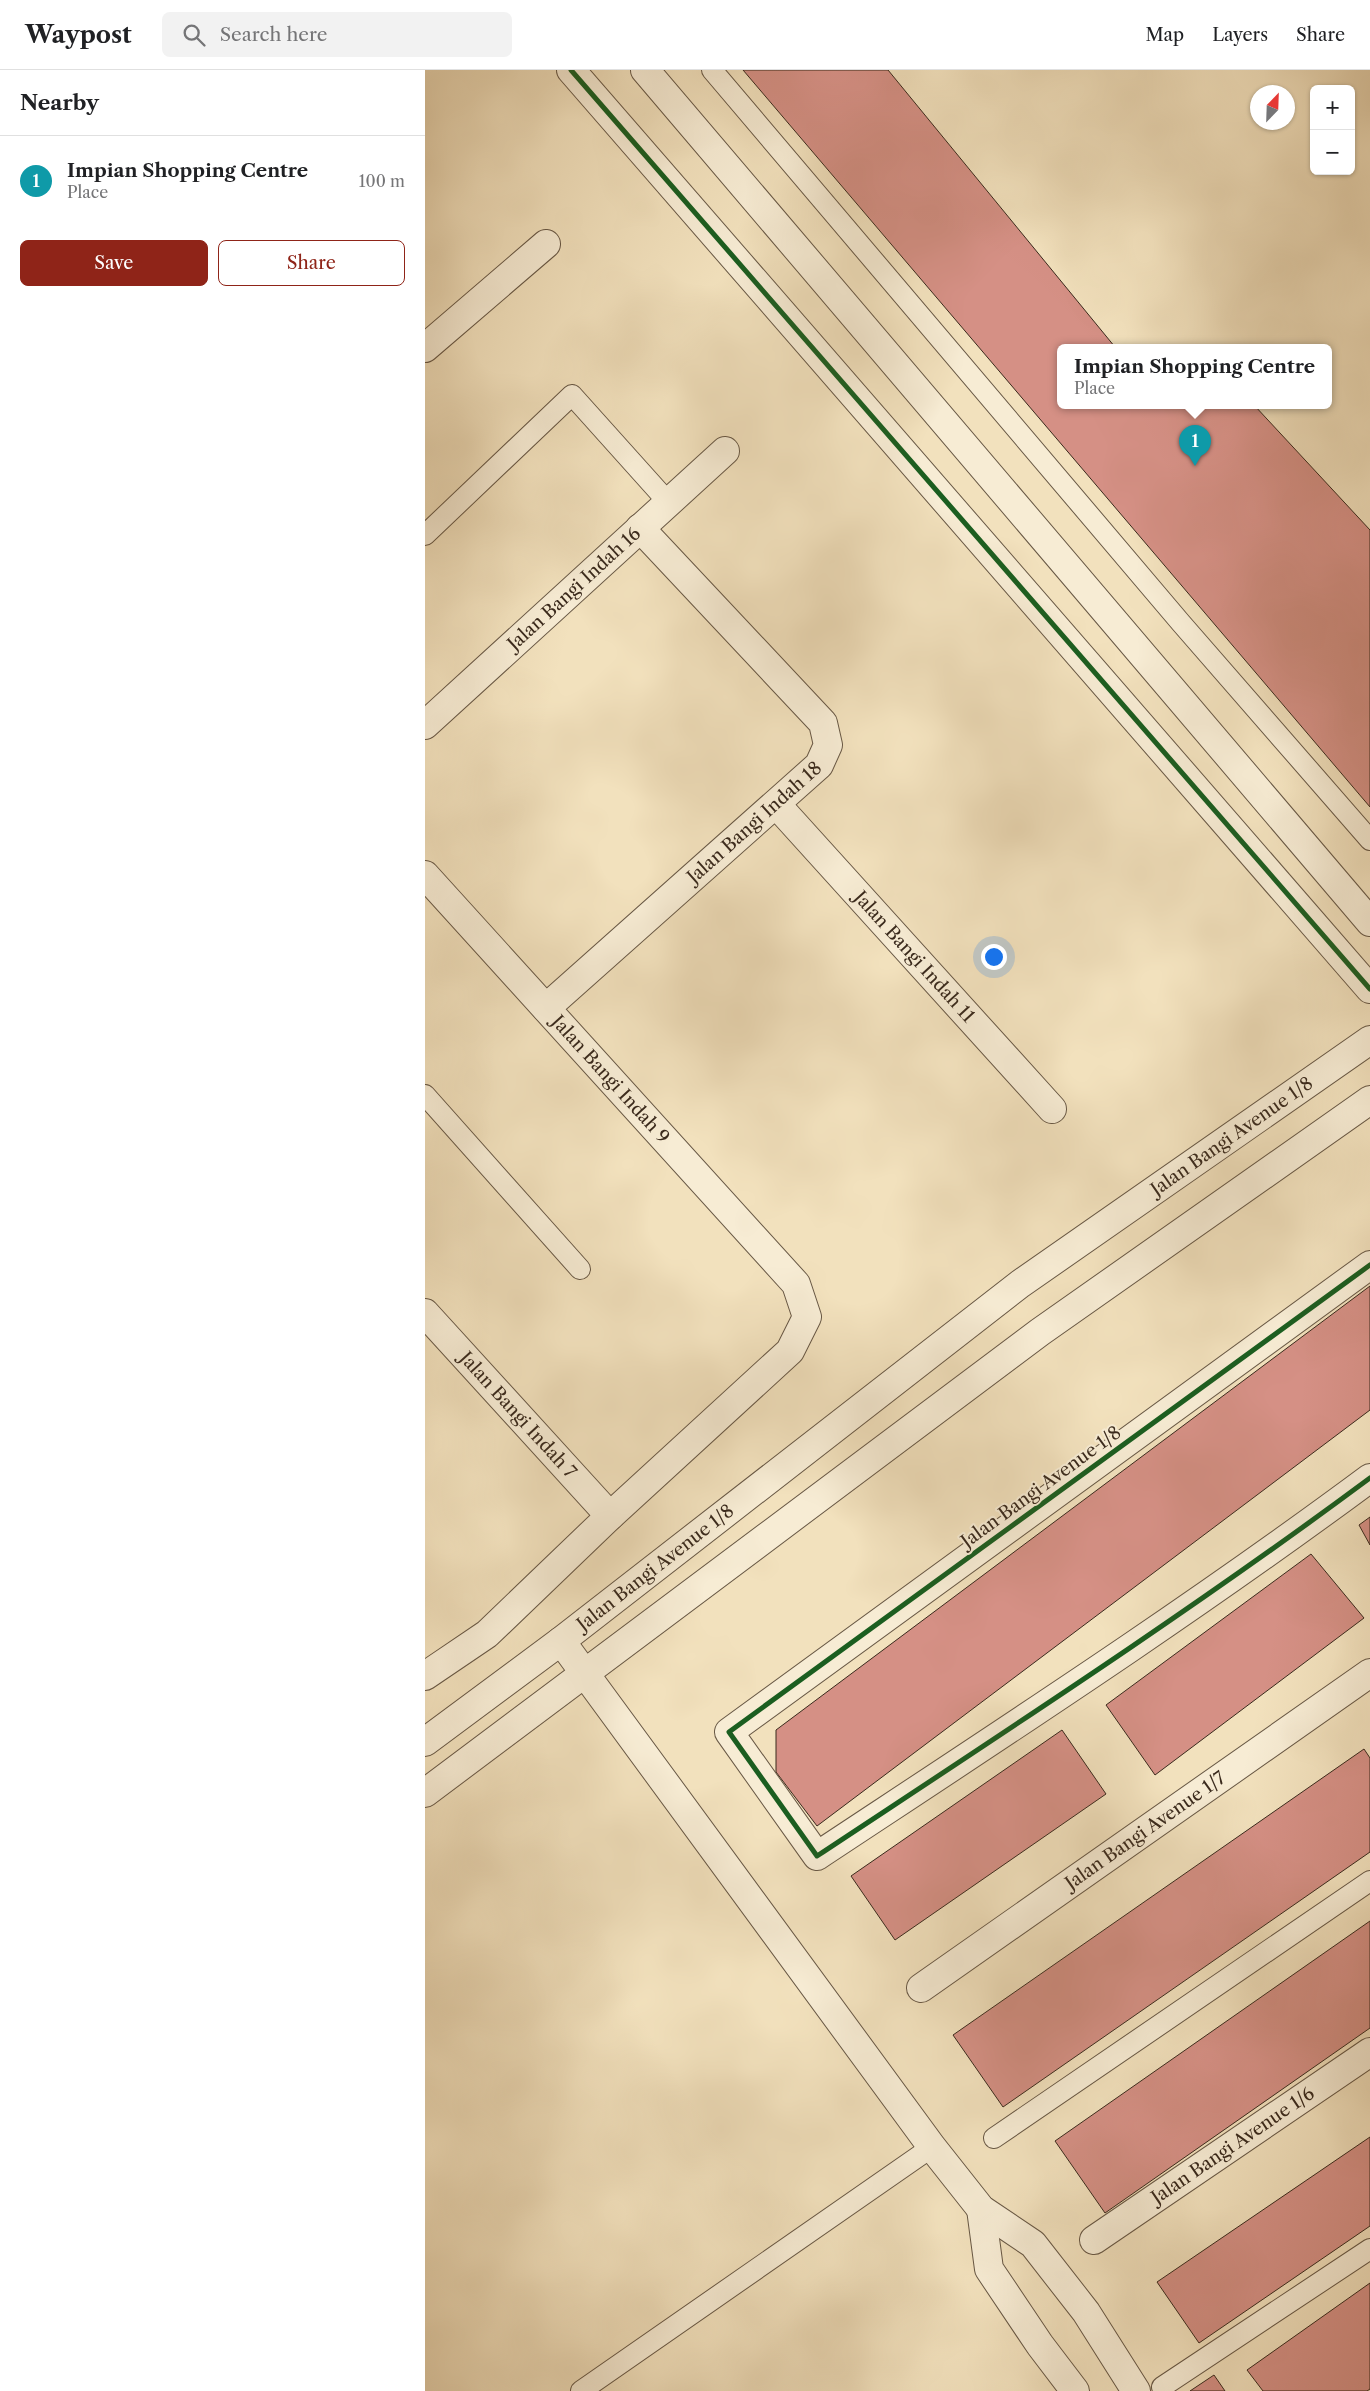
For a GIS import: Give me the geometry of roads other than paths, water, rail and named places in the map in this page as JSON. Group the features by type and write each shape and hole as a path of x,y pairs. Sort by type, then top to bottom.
{"street":[{"path":"571,70 1370,989"},
{"path":"645,70 1370,922"},
{"path":"425,348 546,244"},
{"name":"Jalan Bangi Indah 16","path":"425,725 725,451"},
{"name":"Jalan Bangi Indah 18","path":"546,1008 819,765 828,745 823,722 640,528"},
{"name":"Jalan Bangi Indah 11","path":"776,804 1052,1109"},
{"name":"Jalan Bangi Indah 9","path":"425,874 796,1284 807,1317 790,1351 610,1516"},
{"name":"Jalan Bangi Avenue 1/8","path":"425,1742 561,1641 1020,1284 1370,1040"},
{"path":"425,1793 1040,1332 1370,1100"},
{"name":"Jalan Bangi Avenue 1/8","path":"1370,1265 729,1732 817,1856 1068,1690 1322,1514 1370,1478"},
{"name":"Jalan Bangi Indah 7","path":"425,1313 610,1516"},
{"path":"425,1676 487,1634 610,1516"},
{"path":"561,1641 932,2147 981,2208 1033,2244 1149,2389"},
{"name":"Jalan Bangi Avenue 1/7","path":"921,1988 1367,1681"},
{"name":"Jalan Bangi Avenue 1/6","path":"1095,2240 1370,2052"},
{"path":"981,2208 989,2269 1040,2345 1075,2391"}],"lane":[{"path":"712,70 1174,615 1370,840"},
{"path":"425,534 572,395 668,502"},
{"path":"425,1095 581,1269"},
{"path":"994,2138 1370,1881"},
{"path":"581,2391 932,2147"},
{"path":"1149,2389 1370,2249"}],"place":[{"name":"Impian Shopping Centre","path":"1195,466"}]}
